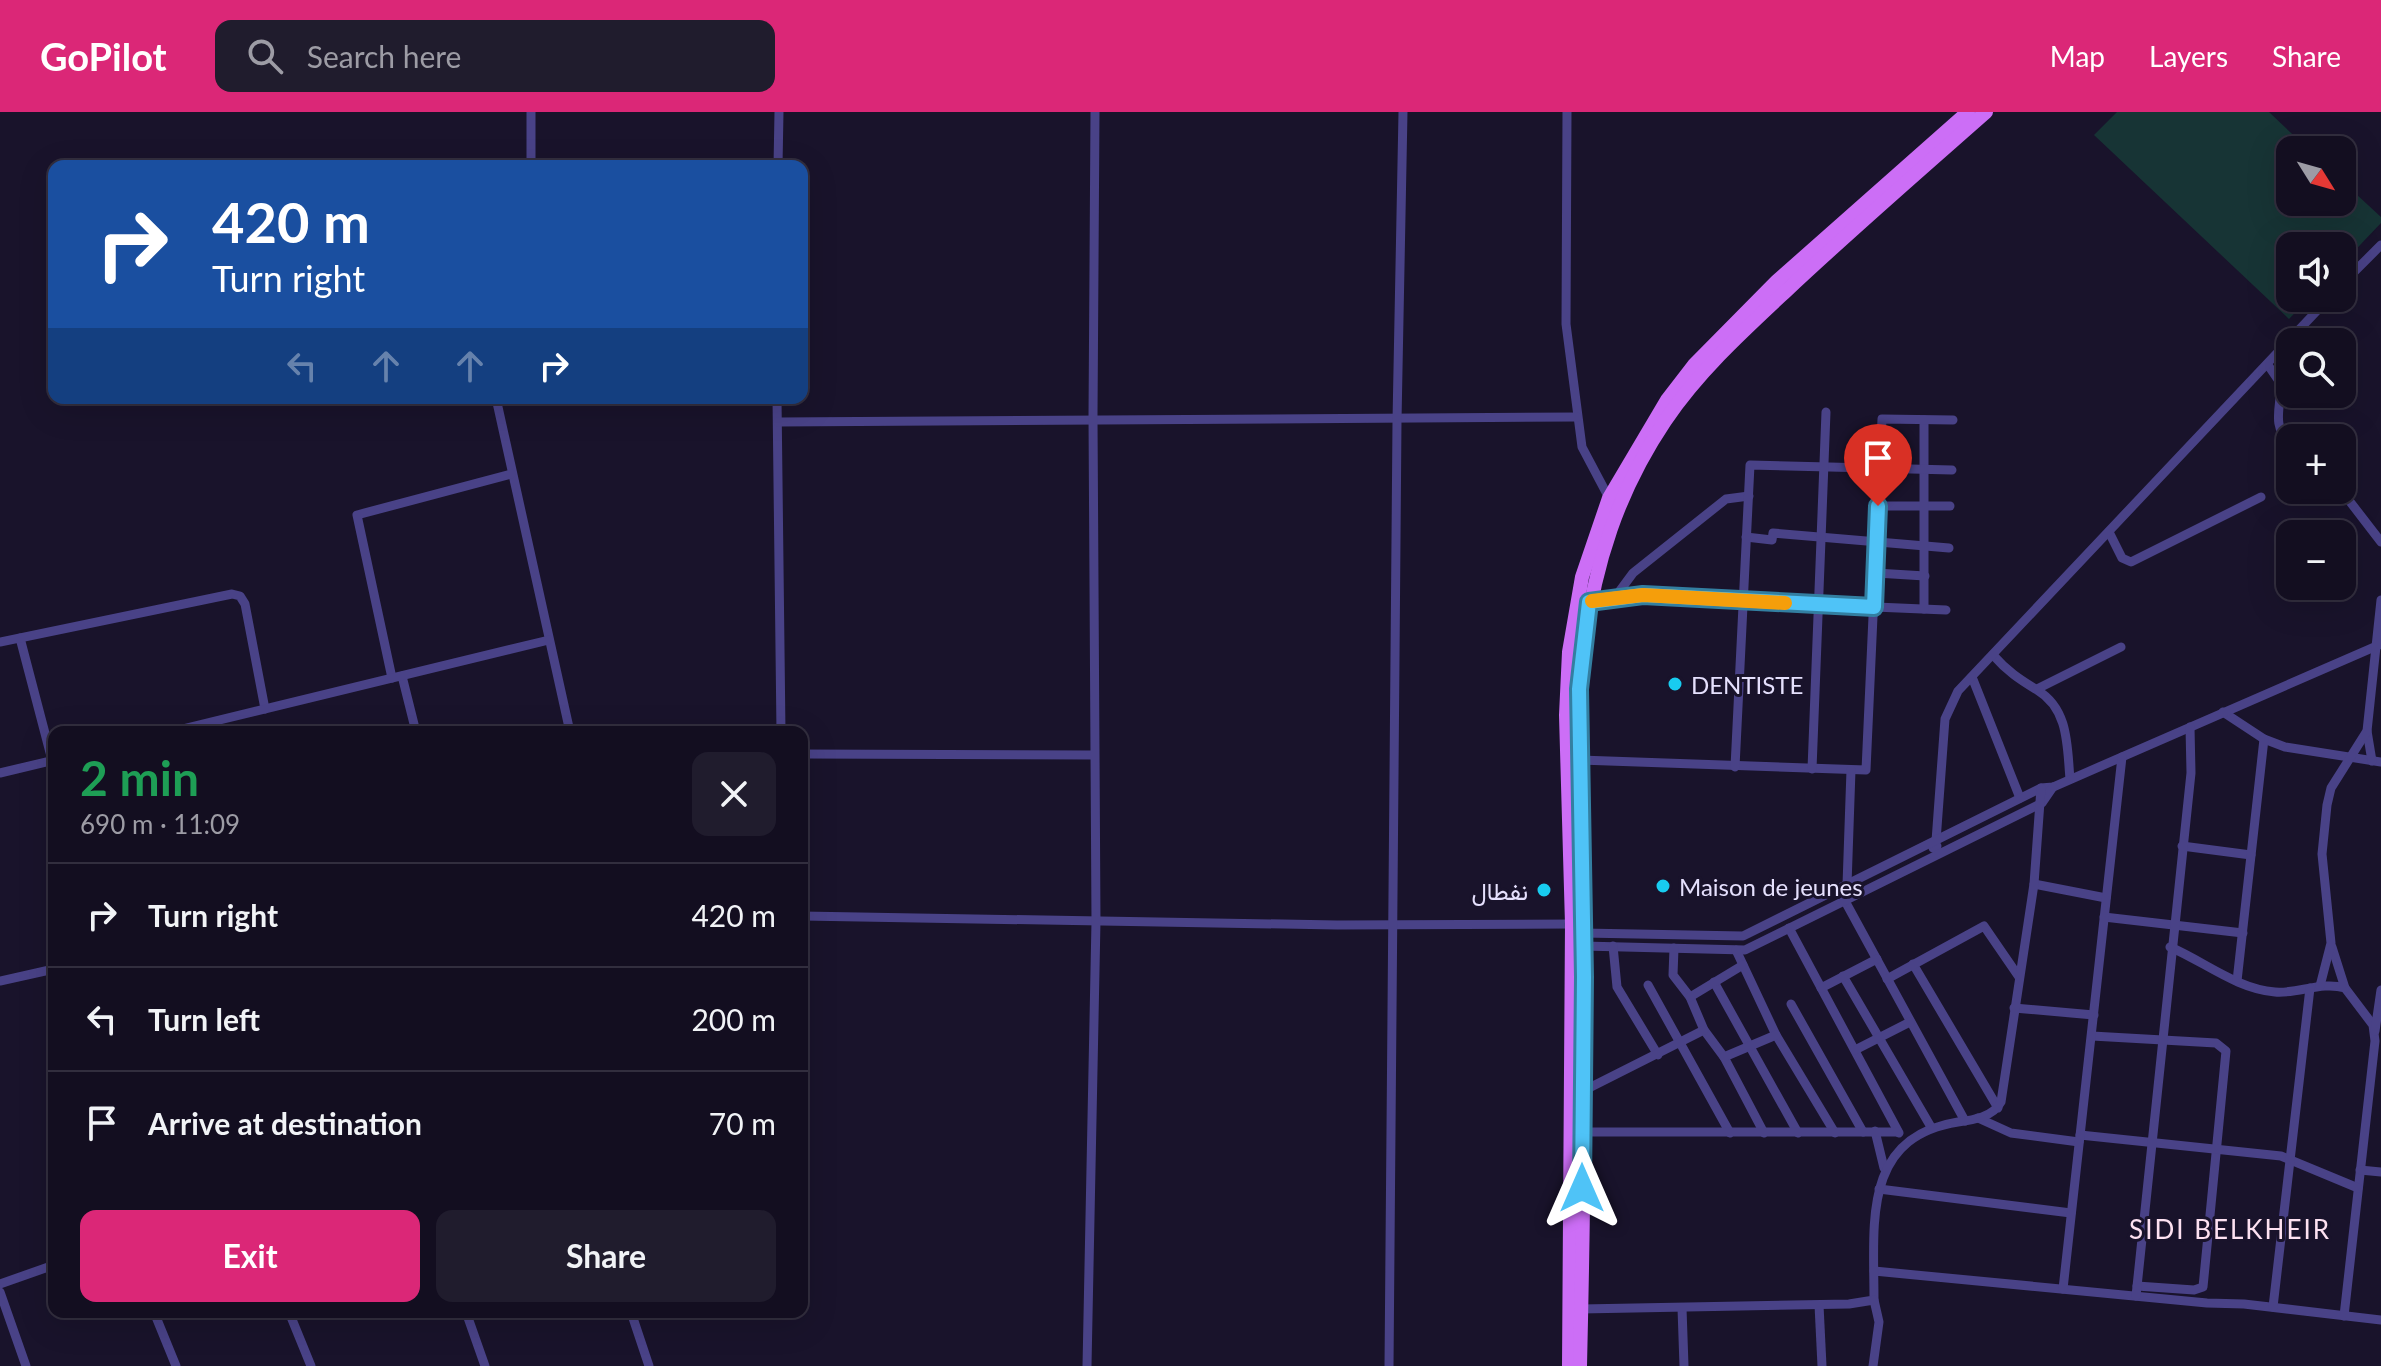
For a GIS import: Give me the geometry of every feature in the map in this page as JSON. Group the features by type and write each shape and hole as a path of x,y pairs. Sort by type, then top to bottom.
{"main road":[{"path":"1569,1366 1579,934 1579,689 1589,602 1609,498 1667,400 1735,330 1968,112"},
{"path":"1823,248 1986,112"},
{"path":"1580,1366 1583,1091 1579,934 1566,715 1569,652 1582,577 1606,523 1667,419 1735,330"}],"street":[{"path":"531,112 531,160"},
{"path":"778,160 779,112"},
{"path":"1087,1366 1096,921 1095,112"},
{"path":"1389,1366 1397,421 1403,112"},
{"path":"1567,112 1566,324 1582,447 1609,498"},
{"path":"2356,270 2381,245"},
{"path":"1936,847 1945,719 1949,705 2316,312"},
{"path":"2268,365 2281,384 2278,424"},
{"path":"497,404 569,726"},
{"path":"777,404 781,726"},
{"path":"1812,769 1826,412"},
{"path":"778,422 1093,417 1397,421 1577,417"},
{"path":"1580,760 1866,770 1882,419 1953,420"},
{"path":"1924,420 1924,609"},
{"path":"1735,767 1750,465 1952,470"},
{"path":"414,726 397,677 357,515 511,474"},
{"path":"1616,596 1633,573 1726,499 1749,496"},
{"path":"2109,532 2122,558 2131,562 2261,497"},
{"path":"2352,504 2381,542"},
{"path":"1878,506 1950,506"},
{"path":"1746,537 1772,540 1773,533 1949,548"},
{"path":"1876,573 1925,576"},
{"path":"0,642 232,594 240,596 265,709"},
{"path":"1589,602 1616,596 1946,610"},
{"path":"2223,712 2264,739 2285,747 2378,762 2367,731 2381,600"},
{"path":"20,638 48,742"},
{"path":"195,726 549,640"},
{"path":"1579,934 1613,946 1745,950 1845,901 2020,798 2041,788 2053,787 2378,646"},
{"path":"2037,689 2121,647"},
{"path":"1993,655 2007,671 2050,700 2066,731 2070,779"},
{"path":"1972,677 2020,798"},
{"path":"2136,1291 2170,947 2191,773 2190,727"},
{"path":"2367,731 2331,788 2323,835 2331,943 2345,988 2368,1015 2375,1031"},
{"path":"2237,981 2264,739"},
{"path":"808,754 1094,755"},
{"path":"2063,1289 2122,757"},
{"path":"0,773 48,761"},
{"path":"1847,885 1851,770"},
{"path":"808,916 1392,925 1579,934 1743,936 1847,885 2042,803 2053,787"},
{"path":"1998,1108 2034,884 2041,788"},
{"path":"2182,846 2251,855"},
{"path":"2034,884 2106,898"},
{"path":"1845,901 1965,1121"},
{"path":"2104,917 2243,933"},
{"path":"1887,979 1984,926 2019,977"},
{"path":"1789,928 1898,1132"},
{"path":"2273,1307 2290,1159 2315,987 2331,943"},
{"path":"1613,946 1617,987 1658,1055"},
{"path":"2170,947 2237,981 2278,993 2315,987 2345,988"},
{"path":"1674,948 1673,975 1690,997 1704,1030 1724,1057 1764,1133"},
{"path":"1736,950 1776,1035 1835,1133"},
{"path":"1821,988 1877,959"},
{"path":"1913,964 1998,1108"},
{"path":"1690,997 1743,965"},
{"path":"0,981 48,970"},
{"path":"1843,976 1931,1127"},
{"path":"1714,982 1798,1133"},
{"path":"1648,985 1730,1133"},
{"path":"2344,1316 2381,990"},
{"path":"1791,1004 1863,1132"},
{"path":"2014,1008 2094,1015"},
{"path":"1855,1050 1910,1022"},
{"path":"1583,1091 1704,1030"},
{"path":"1724,1057 1776,1035"},
{"path":"1874,1271 2063,1289 2136,1291 2194,1290 2203,1287 2226,1051 2216,1043 2092,1036"},
{"path":"1884,1168 1913,1135 1931,1127 1978,1118 1998,1108"},
{"path":"1978,1118 2011,1133 2152,1140 2290,1159 2358,1188"},
{"path":"1873,1366 1879,1322 1874,1300 1874,1271 1879,1189 1884,1168 1875,1131"},
{"path":"1583,1132 1875,1131 1913,1135"},
{"path":"2360,1170 2381,1172"},
{"path":"1879,1189 2071,1213"},
{"path":"0,1284 48,1267"},
{"path":"2136,1291 2381,1320"},
{"path":"0,1292 26,1366"},
{"path":"1581,1309 1819,1305 1874,1300"},
{"path":"1819,1305 1822,1366"},
{"path":"1682,1308 1684,1366"},
{"path":"156,1318 176,1366"},
{"path":"291,1318 311,1366"},
{"path":"468,1318 485,1366"},
{"path":"633,1318 649,1366"}],"green space":[{"path":"2117,112 2269,112 2294,136 2276,136 2276,216 2356,216 2356,194 2381,217 2381,223 2356,249 2356,232 2276,232 2276,307 2094,135"},
{"path":"2282,312 2296,312 2289,319"}],"slow traffic":[{"path":"1592,601 1643,595 1785,603"}],"place":[{"name":"DENTISTE","path":"1675,684"},
{"name":"Maison de jeunes","path":"1663,886"},
{"name":"نفطال","path":"1544,890"}],"district":[{"name":"SIDI BELKHEIR","path":"2230,1229"}],"route":[{"path":"1582,1188 1584,977 1579,689 1589,602 1616,596 1643,595 1874,607 1878,506"}]}
